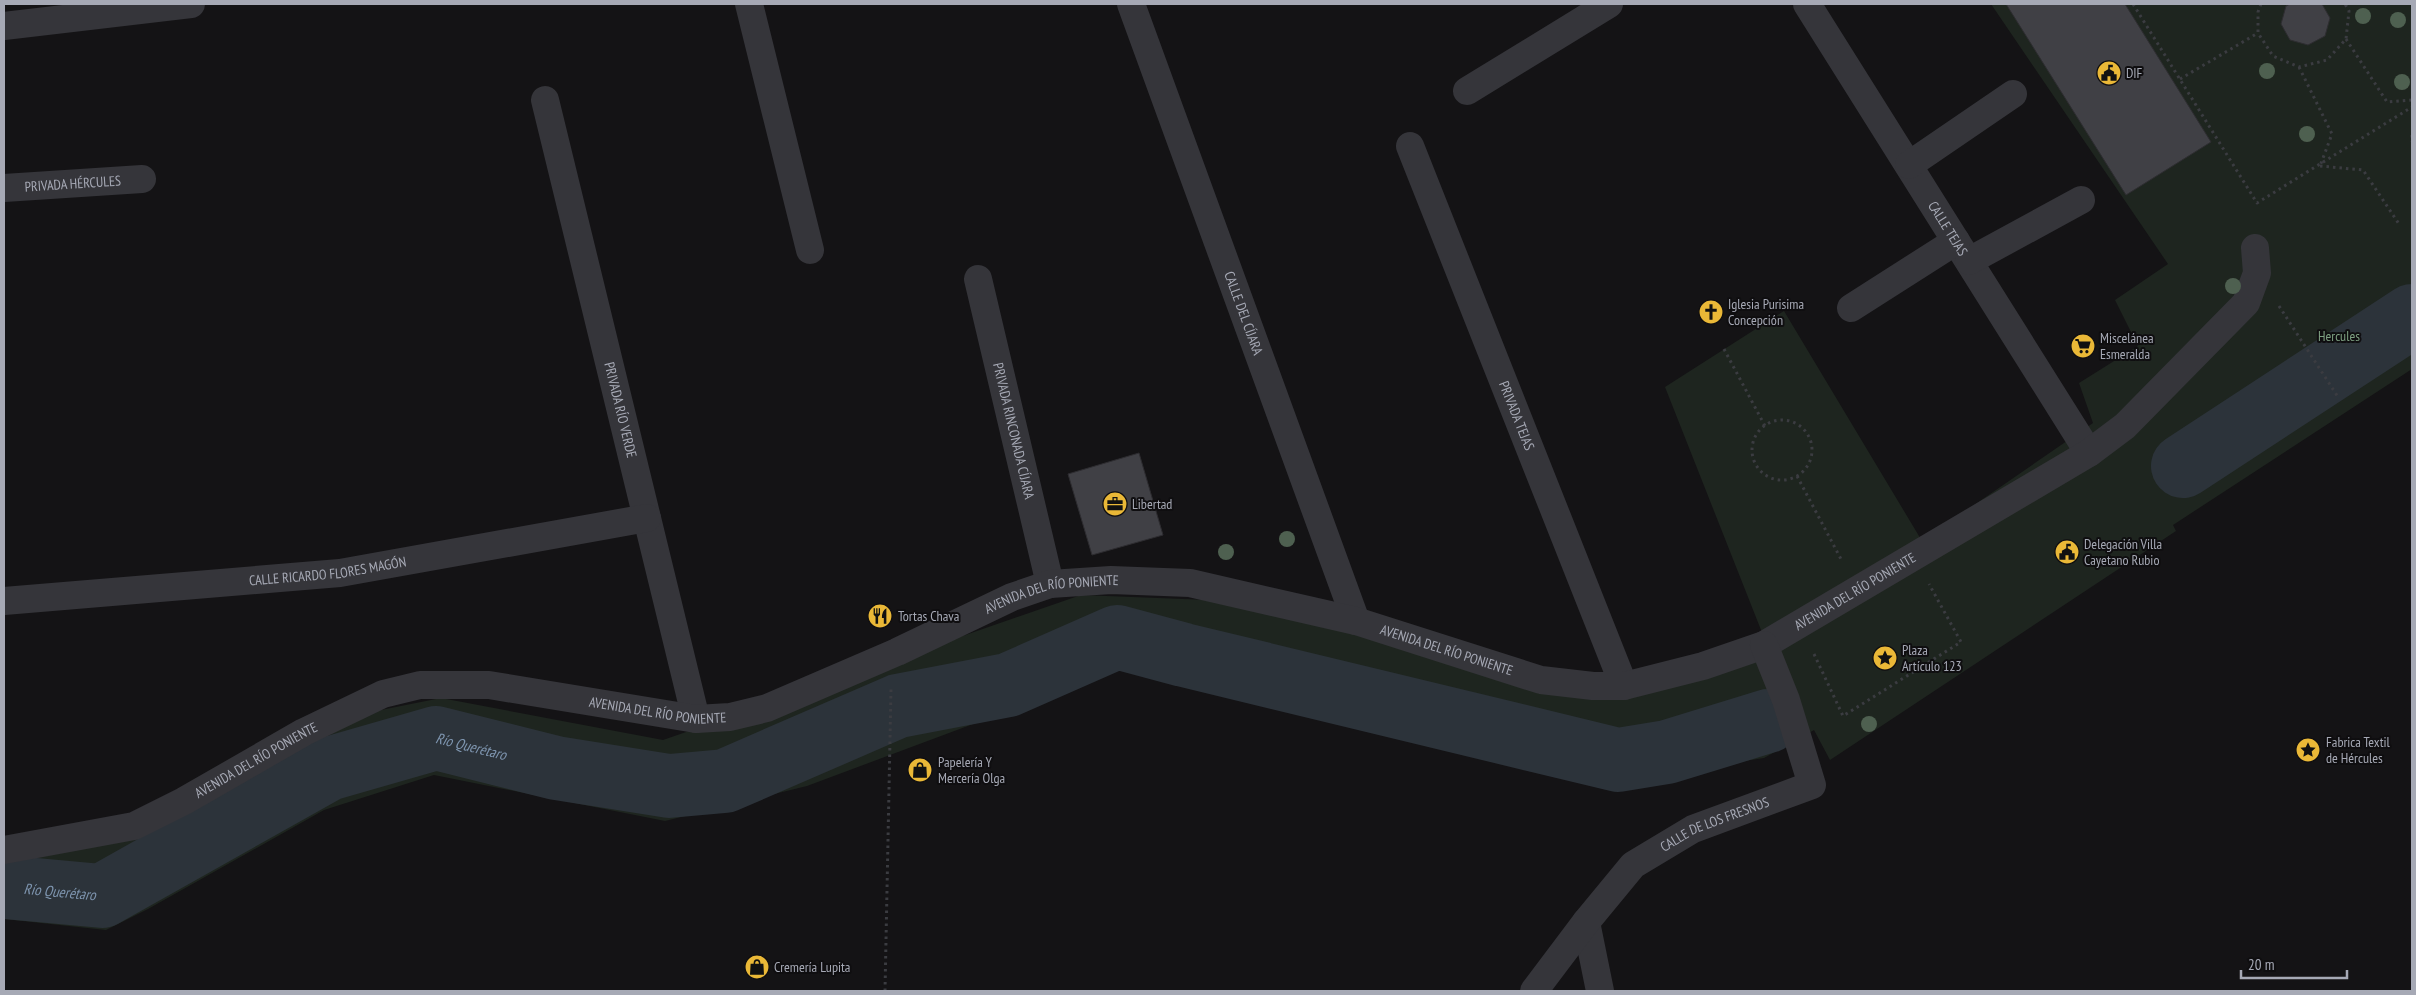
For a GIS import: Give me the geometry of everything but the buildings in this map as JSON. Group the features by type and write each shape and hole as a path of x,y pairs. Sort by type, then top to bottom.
{"street":[{"path":"4,26 191,4"},
{"path":"749,4 810,250"},
{"name":"CALLE DEL CÍJARA","path":"1131,4 1356,622"},
{"path":"1467,91 1609,4"},
{"name":"CALLE TEJAS","path":"1808,4 2090,453"},
{"path":"1908,165 2012,94"},
{"name":"PRIVADA RÍO VERDE","path":"545,100 696,719"},
{"name":"PRIVADA TEJAS","path":"1410,146 1624,686"},
{"name":"PRIVADA HÉRCULES","path":"4,188 142,179"},
{"path":"1850,308 1963,251 2081,200"},
{"name":"AVENIDA DEL RÍO PONIENTE","path":"4,850 134,826 184,802 304,732 383,694 420,685 490,686 696,719 730,717 767,708 897,652 1012,597 1050,584 1111,580 1190,583 1356,622 1541,680 1593,686 1624,686 1703,666 1764,645 2090,453 2125,426 2246,303 2257,273 2255,248"},
{"name":"PRIVADA RINCONADA CÍJARA","path":"978,279 1050,584"},
{"name":"CALLE RICARDO FLORES MAGÓN","path":"4,601 340,573 647,518"},
{"name":"CALLE DE LOS FRESNOS","path":"1534,991 1586,922 1633,865 1693,829 1812,785 1786,700 1764,645"},
{"path":"1586,922 1600,991"}],"path":[{"path":"2133,4 2257,204 2412,107"},
{"path":"2261,4 2258,12 2258,32 2273,56 2299,67 2327,60 2346,39 2349,11 2345,4"},
{"path":"2180,79 2258,32"},
{"path":"2346,39 2387,102 2412,100"},
{"path":"2299,67 2332,134 2319,166"},
{"path":"2412,135 2412,142"},
{"path":"2319,166 2363,170 2399,224"},
{"path":"2296,330 2338,398"},
{"path":"1724,349 1765,426"},
{"path":"1783,420 1801,427 1808,434 1812,452 1810,462 1797,476 1788,479 1768,477 1754,462 1754,442 1758,433 1765,426 1783,420"},
{"path":"1797,476 1859,589"},
{"path":"1800,624 1843,716 1961,642 1914,556"},
{"path":"885,991 891,685"}],"green space":[{"name":"Hercules","path":"1991,4 2412,4 2412,369 2173,525 2176,531 1830,760 1814,730 1764,758 1618,780 1295,701 1123,668 807,786 665,821 434,775 324,810 148,909 106,930 4,919 4,855 24,859 361,714 441,698 663,740 1081,595 1209,600 1595,691 1763,635 1665,387 1784,311 1922,541 2093,423 2079,383 2138,346 2115,300 2168,264"}],"waterway":[{"path":"2183,466 2412,316"},
{"name":"Río Querétaro","path":"4,887 102,896 328,769 436,738 556,768 669,786 725,781 898,706 1008,685 1117,637 1184,655 1618,760 1667,752 1768,721"}],"place":[{"name":"DIF","path":"2109,73"},
{"name":"Iglesia Purisima Concepción","path":"1711,312"},
{"name":"Miscelánea Esmeralda","path":"2083,346"},
{"name":"Libertad","path":"1115,504"},
{"name":"Delegación Villa Cayetano Rubio","path":"2067,552"},
{"name":"Tortas Chava","path":"880,616"},
{"name":"Plaza Artículo 123","path":"1885,658"},
{"name":"Fabrica Textil de Hércules","path":"2308,750"},
{"name":"Papelería Y Mercería Olga","path":"920,770"},
{"name":"Cremería Lupita","path":"757,967"}]}
